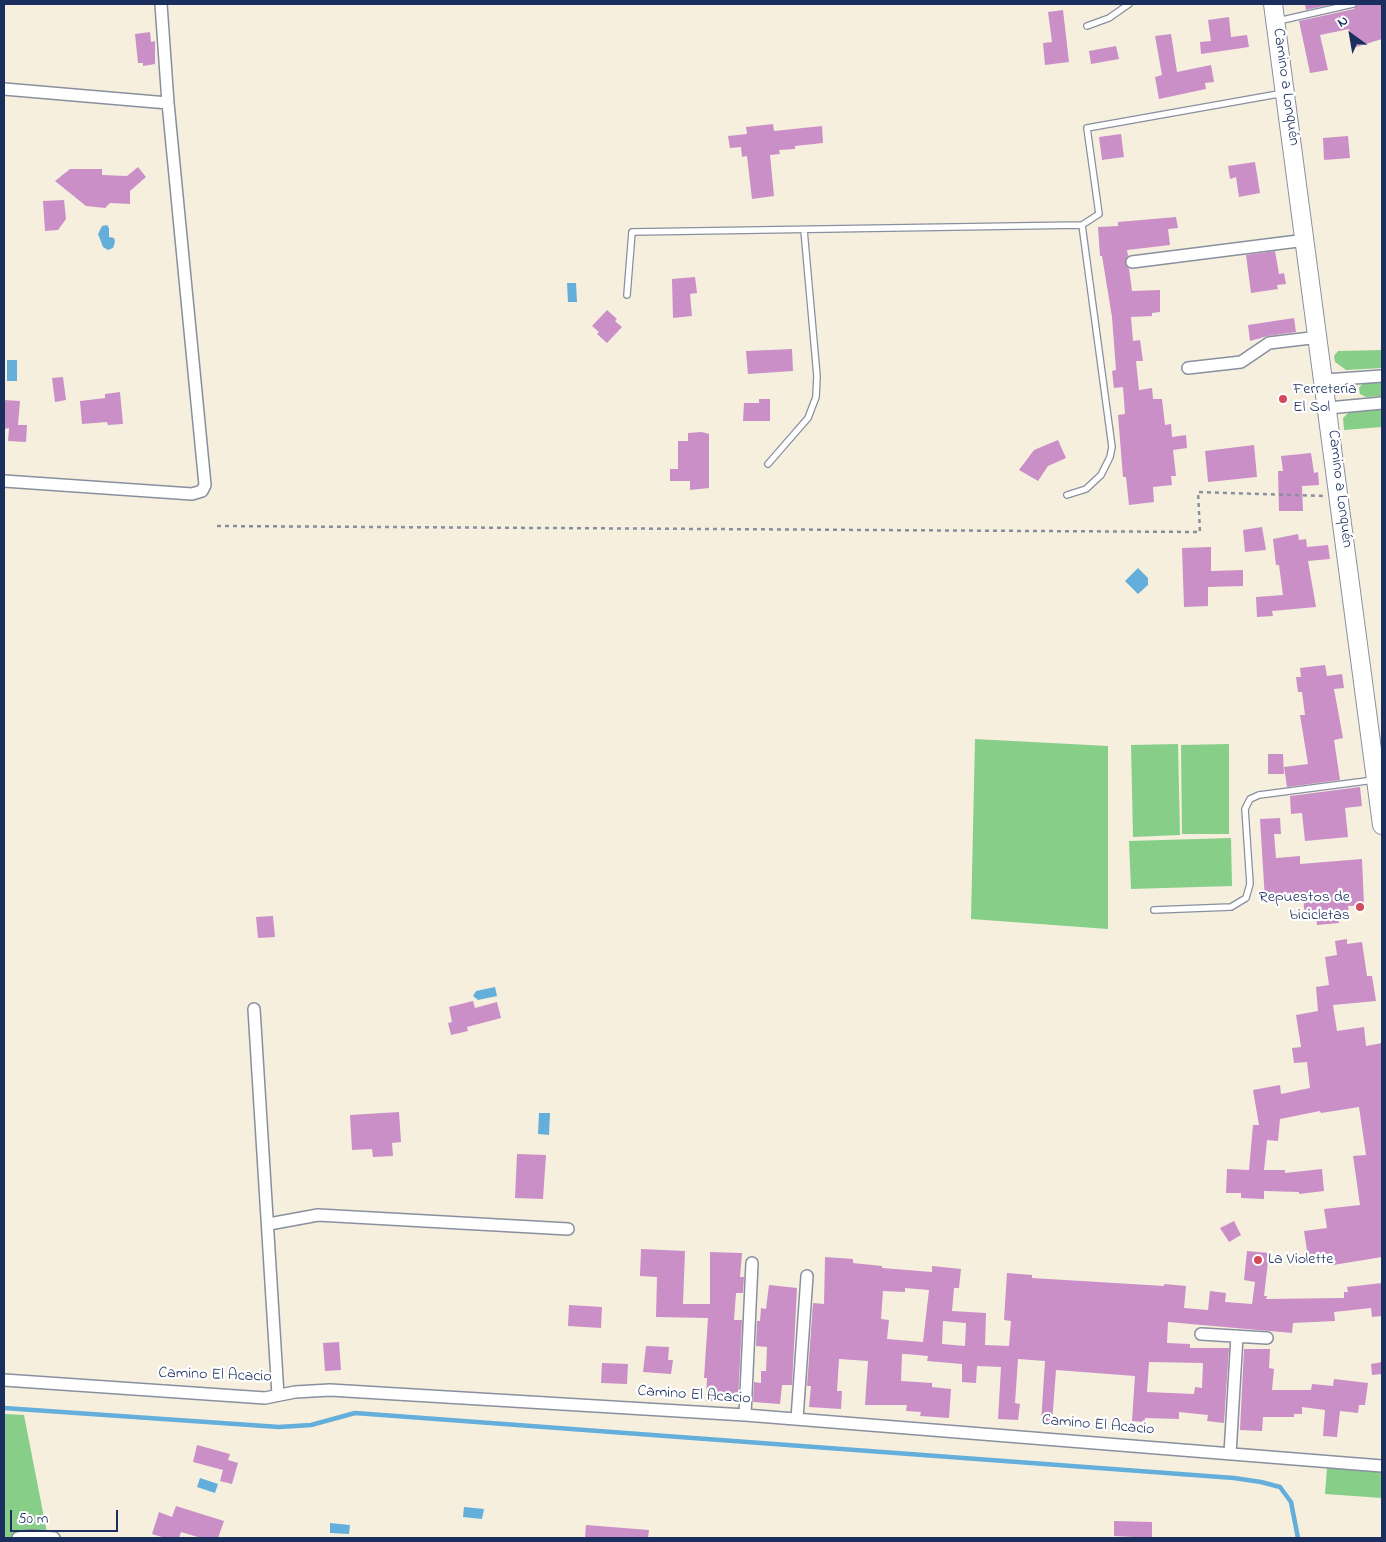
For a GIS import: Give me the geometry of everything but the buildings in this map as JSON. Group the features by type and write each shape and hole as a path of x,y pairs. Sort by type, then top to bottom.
{"main road":[{"name":"Camino a Lonquén","path":"1273,4 1319,337 1382,825"}],"street":[{"path":"4,481 192,494 204,488 206,482 168,103 161,4"},
{"path":"4,89 168,103"},
{"path":"1132,262 1306,240"},
{"path":"1188,368 1241,362 1270,343 1319,337"},
{"path":"1324,380 1382,376"},
{"path":"1328,408 1382,403"},
{"path":"254,1009 269,1224 278,1395"},
{"path":"269,1224 318,1215 568,1229"},
{"path":"746,1415 752,1263"},
{"path":"797,1419 807,1276"},
{"path":"1201,1334 1268,1338"},
{"path":"1230,1454 1236,1336"},
{"name":"Camino El Acacio","path":"4,1380 253,1397 330,1390 746,1415 1382,1466"},
{"path":"18,1538 31,1536 54,1538"}],"lane":[{"path":"1087,26 1109,18 1129,4"},
{"path":"1276,22 1352,4"},
{"path":"627,295 632,232 1082,225 1099,214 1087,128 1286,93"},
{"path":"1067,495 1086,489 1101,476 1110,457 1112,447 1082,225"},
{"path":"768,464 808,418 816,397 817,376 804,230"},
{"path":"1154,910 1231,907 1246,898 1250,884 1245,809 1250,798 1260,795 1376,780"}],"path":[{"path":"217,526 1200,532 1198,492 1340,497"}],"green space":[{"path":"1382,350 1382,368 1346,370 1335,362 1334,356 1338,351"},
{"path":"1382,382 1382,396 1366,397 1360,394 1359,388 1362,384"},
{"path":"1382,407 1382,427 1344,430 1343,418 1352,410"},
{"path":"975,739 1108,746 1108,929 971,919"},
{"path":"1178,744 1180,835 1133,837 1131,745"},
{"path":"1229,744 1229,834 1182,834 1181,745"},
{"path":"1231,838 1232,886 1131,889 1129,841"},
{"path":"4,1414 24,1415 48,1538 4,1538"},
{"path":"1327,1468 1382,1472 1382,1498 1325,1494"}],"water":[{"path":"107,225 109,237 114,238 115,242 113,248 108,250 103,247 98,234 102,226"},
{"path":"567,283 576,283 577,302 568,302"},
{"path":"7,360 17,360 17,381 7,381"},
{"path":"1138,568 1148,578 1148,585 1138,594 1125,581"},
{"path":"495,987 497,996 478,1000 473,996 476,991"},
{"path":"539,1113 550,1113 549,1135 538,1134"},
{"path":"200,1478 218,1484 215,1493 197,1487"},
{"path":"464,1507 484,1509 482,1519 463,1517"},
{"path":"330,1523 350,1525 349,1534 330,1533"}],"waterway":[{"path":"4,1408 279,1427 311,1425 355,1413 1234,1478 1280,1487 1291,1502 1298,1538"}],"place":[{"name":"Ferretería El Sol","path":"1283,399"},
{"name":"Repuestos de bicicletas","path":"1360,907"},
{"name":"La Violette","path":"1258,1260"}]}
